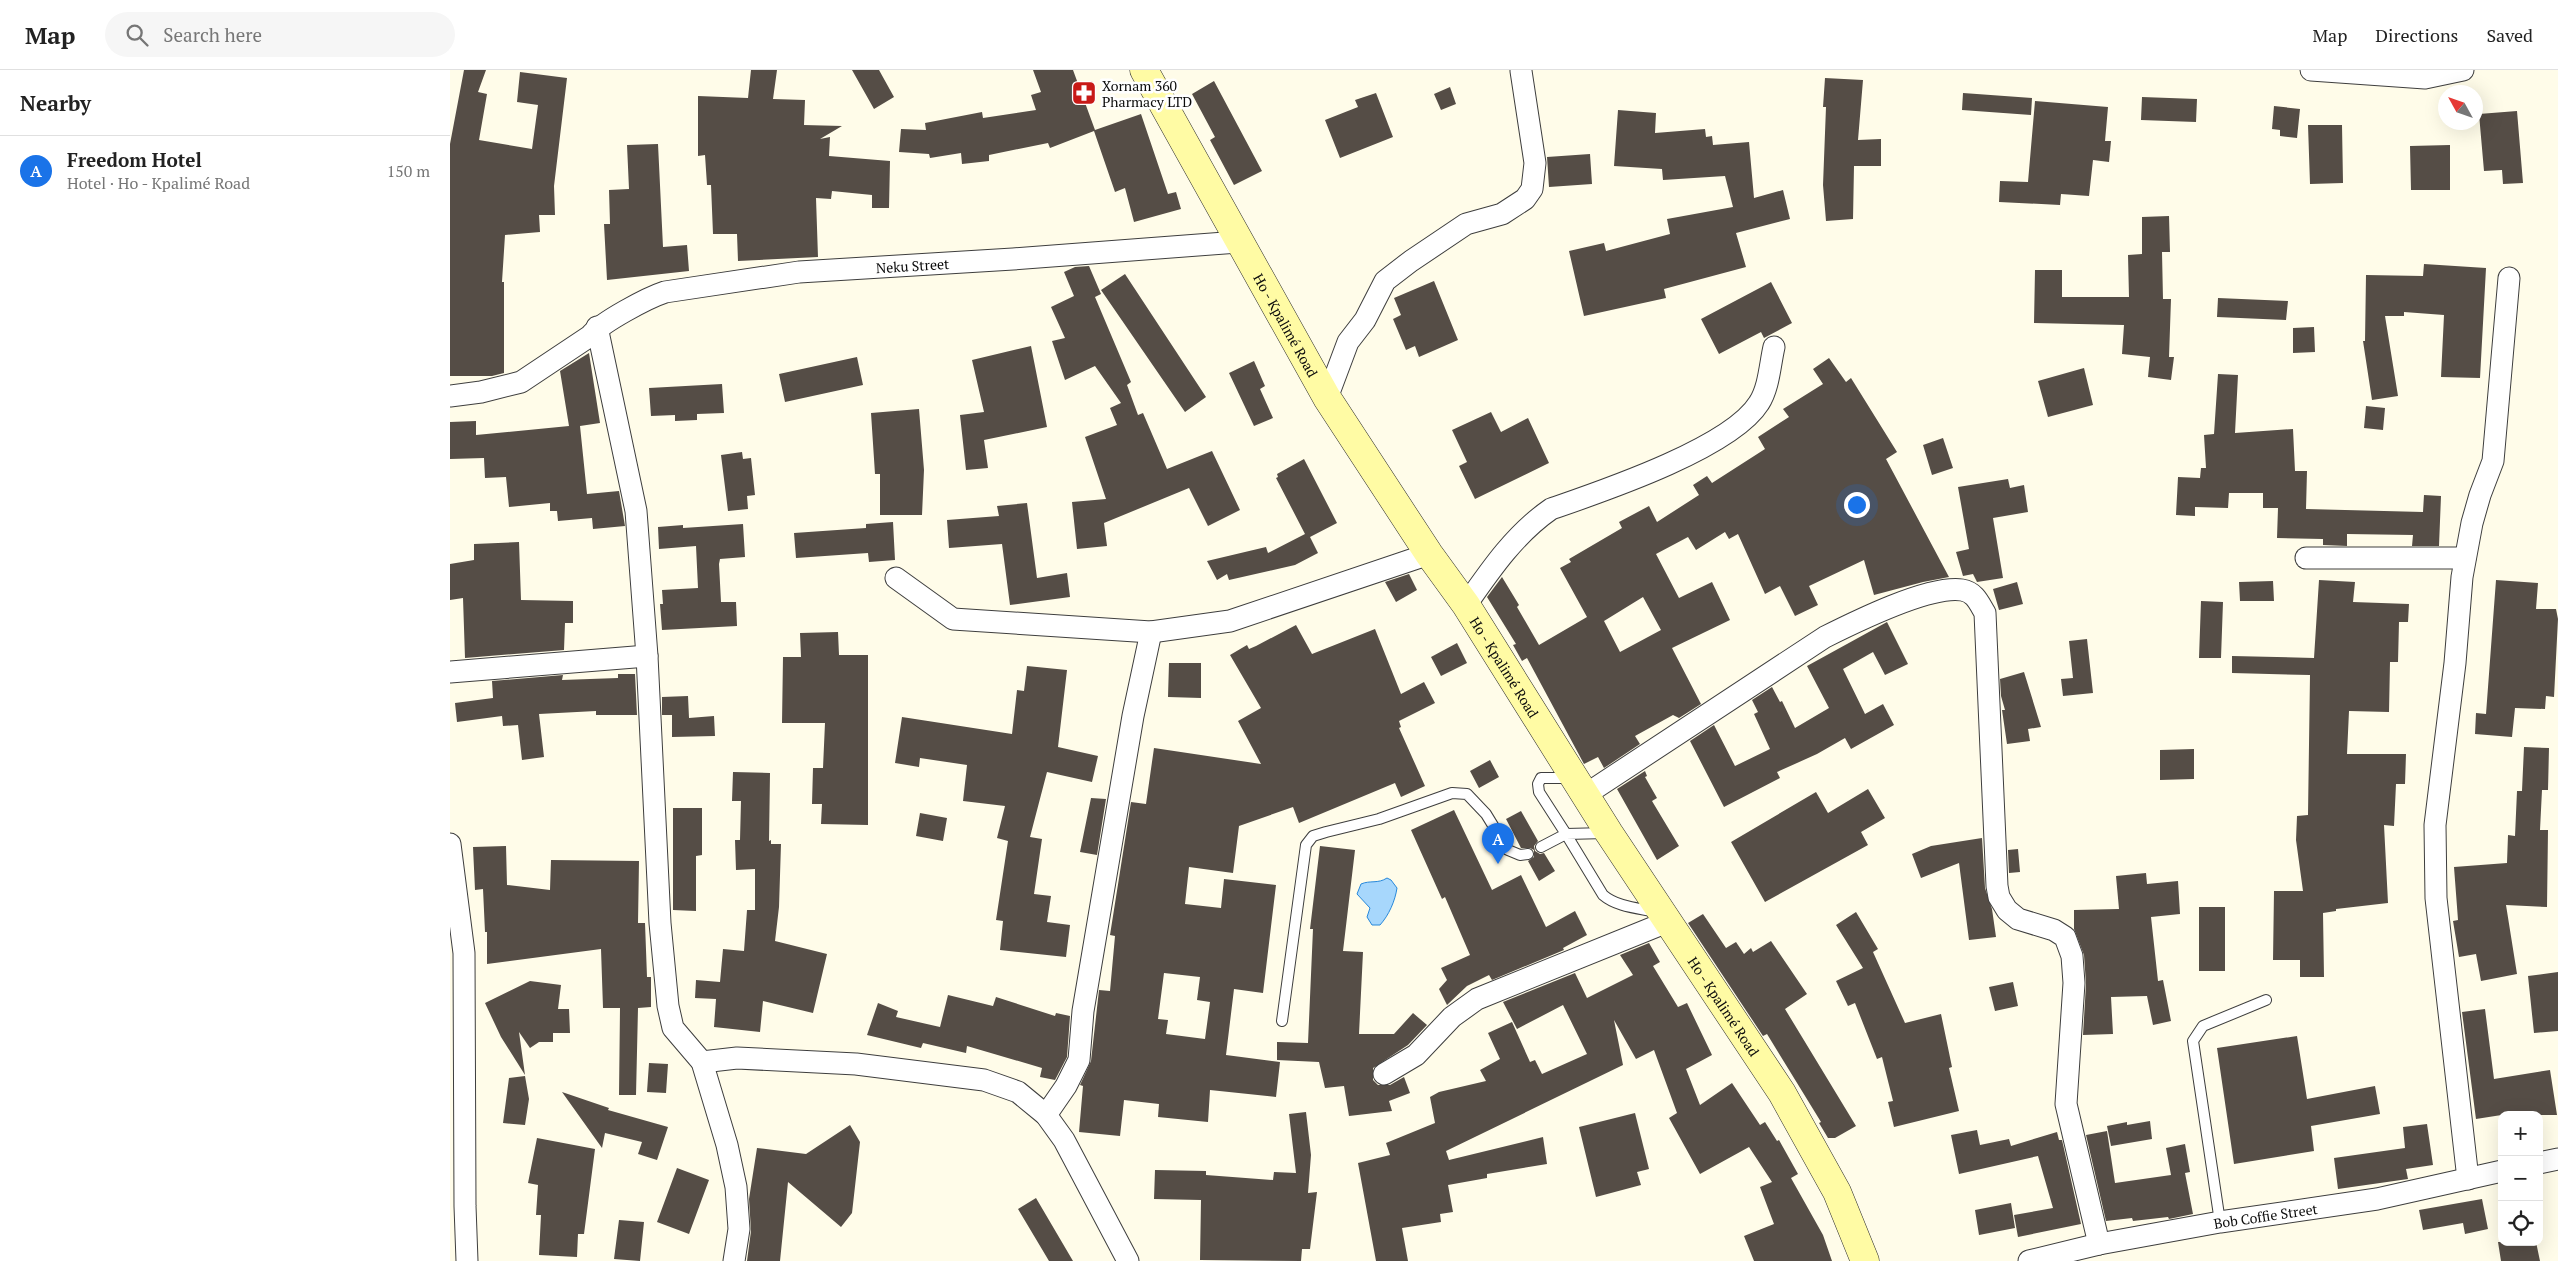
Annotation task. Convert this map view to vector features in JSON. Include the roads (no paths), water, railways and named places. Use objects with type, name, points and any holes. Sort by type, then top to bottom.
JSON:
[{"type":"main road","name":"Ho - Kpalimé Road","points":[[1144,70],[1238,242],[1327,398],[1429,554],[1466,605],[1664,918],[1782,1093],[1837,1192],[1865,1261]]},
{"type":"street","points":[[2311,70],[2425,78],[2463,70]]},
{"type":"street","points":[[1327,398],[1348,342],[1365,320],[1385,281],[1411,260],[1466,224],[1502,214],[1525,199],[1532,189],[1535,163],[1521,71]]},
{"type":"street","name":"Neku Street","points":[[450,396],[481,392],[520,382],[590,336],[597,327],[617,318],[646,298],[664,292],[799,272],[1013,259],[1238,242]]},
{"type":"street","points":[[2468,1179],[2436,898],[2435,825],[2465,558],[2480,495],[2494,461],[2509,278]]},
{"type":"street","points":[[597,327],[636,511],[647,656],[660,923],[668,1006],[673,1028],[702,1062],[727,1145],[736,1187],[738,1229],[734,1261]]},
{"type":"street","points":[[1466,605],[1503,553],[1537,519],[1551,510],[1661,467],[1716,439],[1744,420],[1761,401],[1774,347]]},
{"type":"street","points":[[896,578],[953,620],[1151,632],[1230,621],[1429,554]]},
{"type":"street","points":[[2306,558],[2465,558]]},
{"type":"street","points":[[1580,786],[1825,637],[1866,616],[1945,590],[1963,590],[1976,597],[1985,613],[1999,897],[2007,910],[2018,919],[2054,930],[2065,937],[2072,956],[2074,983],[2066,1104],[2099,1244]]},
{"type":"street","points":[[1046,1115],[1066,1086],[1079,1060],[1083,1011],[1133,716],[1151,632]]},
{"type":"street","points":[[450,672],[647,656]]},
{"type":"street","points":[[450,844],[464,953],[456,1025],[467,1261]]},
{"type":"street","points":[[1384,1074],[1416,1055],[1452,1017],[1477,999],[1664,918]]},
{"type":"street","points":[[702,1062],[737,1058],[856,1064],[984,1080],[1018,1092],[1046,1115],[1064,1140],[1128,1261]]},
{"type":"street","points":[[2543,1162],[2558,1159]]},
{"type":"street","name":"Bob Coffie Street","points":[[2029,1261],[2099,1244],[2220,1222],[2377,1199],[2498,1172]]},
{"type":"lane","points":[[1580,786],[1541,778],[1538,784],[1539,792],[1603,895],[1621,905],[1664,918]]},
{"type":"lane","points":[[1282,1021],[1306,845],[1313,836],[1379,819],[1452,793],[1467,794],[1486,814],[1508,850],[1520,855],[1528,854]]},
{"type":"lane","points":[[1541,847],[1566,834],[1609,833]]},
{"type":"lane","points":[[2220,1222],[2194,1041],[2203,1026],[2266,1000]]},
{"type":"water","points":[[1387,878],[1397,888],[1395,898],[1389,912],[1380,925],[1372,925],[1367,917],[1370,908],[1357,894],[1361,884]]},
{"type":"place","name":"Xornam 360 Pharmacy LTD","points":[[1084,93]]},
{"type":"place","name":"Freedom Hotel","points":[[1498,864]]}]
